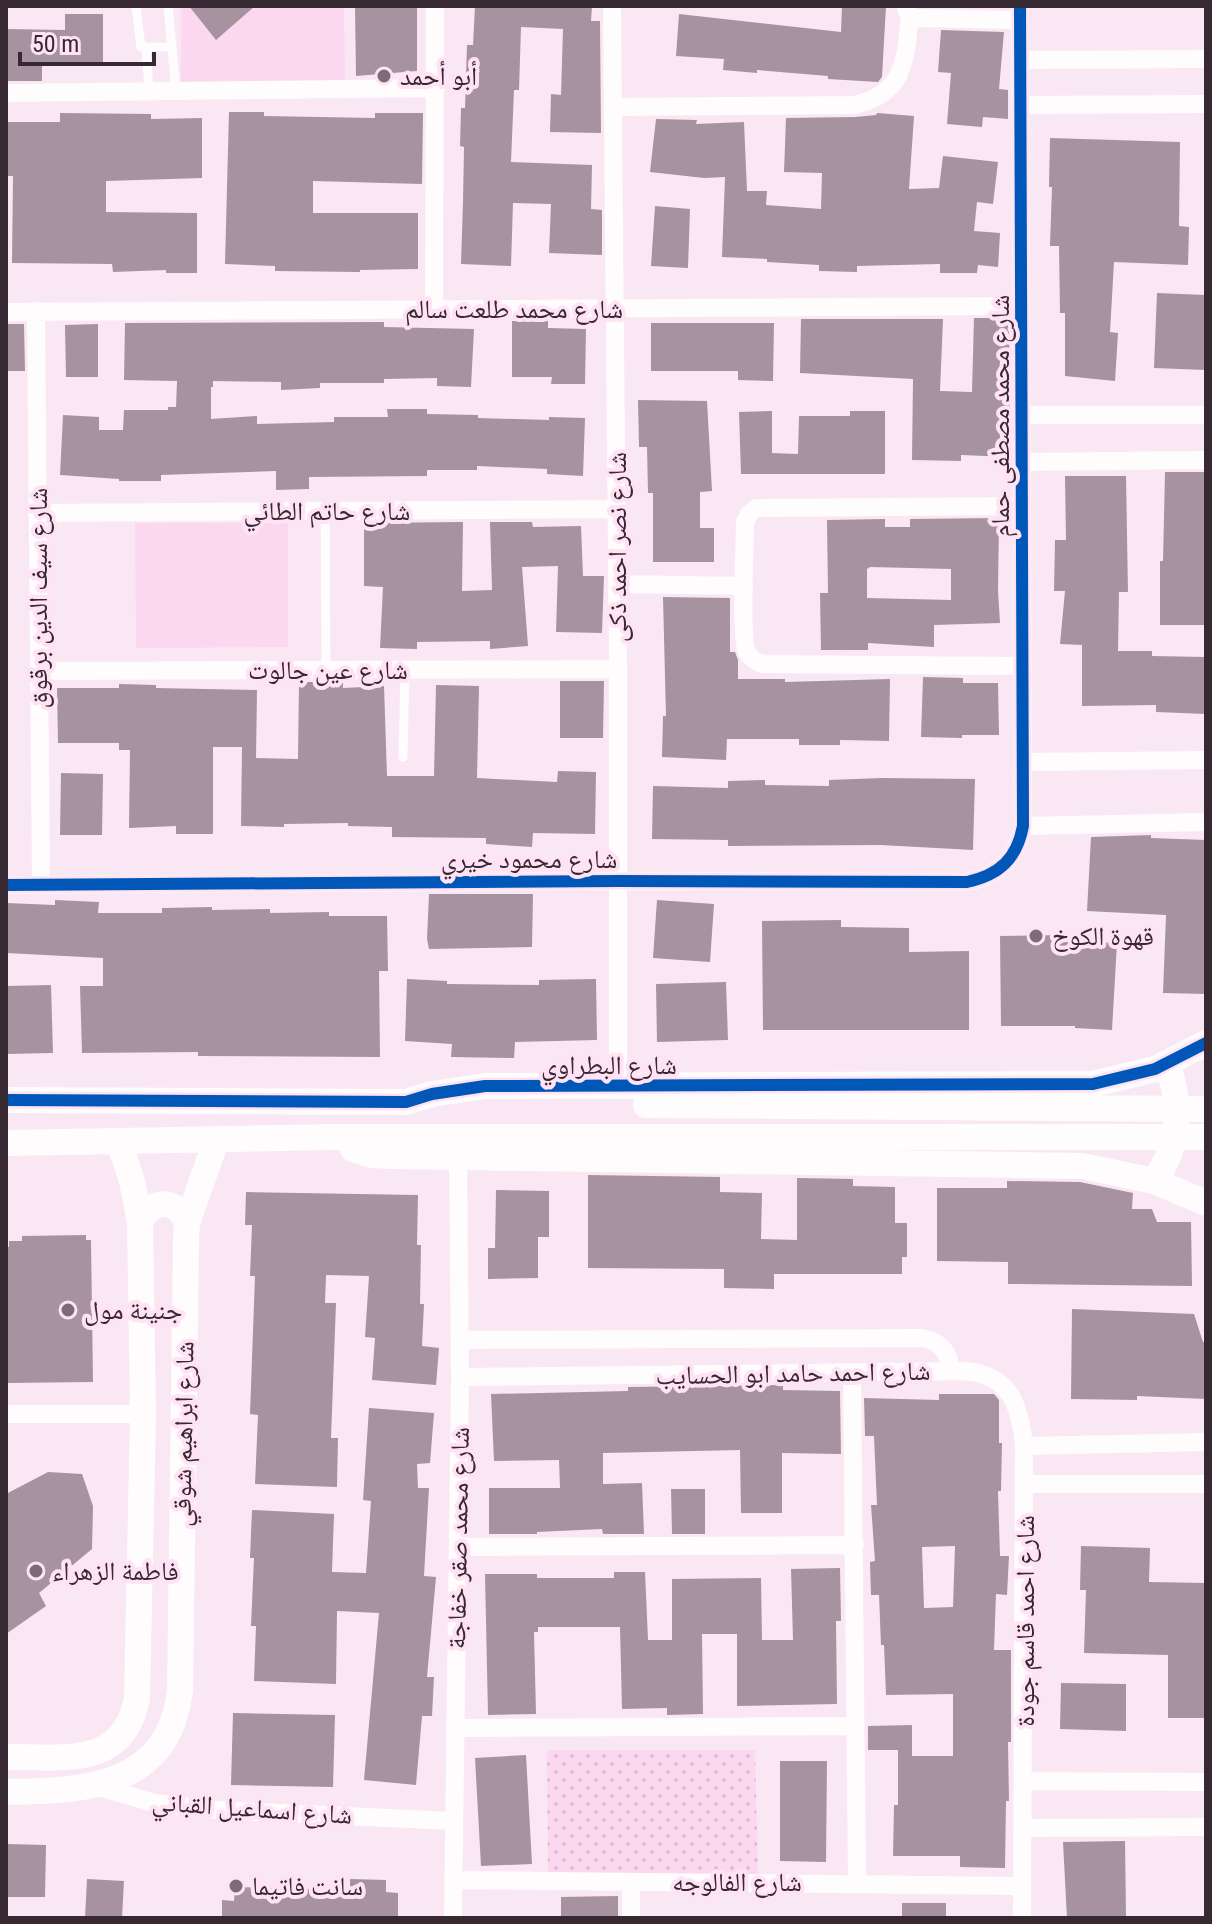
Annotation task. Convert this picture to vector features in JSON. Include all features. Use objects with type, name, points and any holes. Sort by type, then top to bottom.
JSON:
[{"type":"street","points":[[434,309],[435,6]]},
{"type":"street","name":"شارع نصر احمد ذكى","points":[[612,6],[618,1087]]},
{"type":"street","points":[[613,107],[855,105],[887,90],[902,71],[908,11],[1020,13]]},
{"type":"street","name":"شارع محمد مصطفى حمام","points":[[1020,13],[1023,826]]},
{"type":"street","points":[[1020,60],[1206,59]]},
{"type":"street","points":[[6,93],[436,88]]},
{"type":"street","points":[[1021,105],[1206,104]]},
{"type":"street","name":"شارع محمد طلعت سالم","points":[[6,312],[1021,306]]},
{"type":"street","name":"شارع سيف الدين برقوق","points":[[36,311],[41,884]]},
{"type":"street","points":[[1022,415],[1206,415]]},
{"type":"street","points":[[1022,462],[1206,460]]},
{"type":"street","points":[[1022,506],[756,508],[745,522],[744,586],[745,648],[751,658],[762,664],[1023,666]]},
{"type":"street","name":"شارع حاتم الطائي","points":[[37,513],[617,509]]},
{"type":"street","points":[[617,584],[744,586]]},
{"type":"street","name":"شارع عين جالوت","points":[[38,671],[618,669]]},
{"type":"street","points":[[1023,762],[1206,760]]},
{"type":"street","points":[[1023,826],[1206,822]]},
{"type":"street","name":"شارع محمود خيري","points":[[6,885],[967,882],[991,875],[1010,860],[1017,849],[1023,826]]},
{"type":"street","name":"شارع البطراوي","points":[[6,1100],[406,1102],[432,1094],[485,1086],[1093,1084],[1125,1078],[1167,1063],[1206,1043]]},
{"type":"street","points":[[1154,1181],[1169,1155],[1177,1126],[1177,1096],[1167,1063]]},
{"type":"street","points":[[406,1102],[1206,1109]]},
{"type":"street","points":[[332,1137],[350,1148],[371,1155],[1053,1164],[1106,1169],[1154,1181],[1206,1203]]},
{"type":"street","points":[[6,1143],[332,1137],[1206,1137]]},
{"type":"street","name":"شارع ابراهيم شوقي","points":[[96,1786],[149,1758],[168,1734],[178,1705],[187,1223],[216,1141]]},
{"type":"street","name":"شارع ابراهيم شوقي","points":[[6,1757],[89,1756],[108,1748],[123,1736],[133,1718],[137,1699],[143,1414],[140,1222],[132,1181],[119,1142]]},
{"type":"street","name":"شارع محمد صقر خفاجة","points":[[453,1918],[460,1377],[458,1157]]},
{"type":"street","points":[[140,1222],[145,1212],[164,1203],[175,1206],[183,1213],[187,1223]]},
{"type":"street","name":"شارع احمد حامد ابو الحسايب","points":[[460,1340],[923,1338],[932,1340],[946,1352],[951,1371],[460,1377]]},
{"type":"street","name":"شارع احمد قاسم جودة","points":[[951,1371],[990,1375],[1001,1383],[1016,1405],[1024,1446],[1022,1918]]},
{"type":"street","points":[[852,1372],[857,1882]]},
{"type":"street","points":[[6,1414],[143,1414]]},
{"type":"street","points":[[1024,1446],[1206,1442]]},
{"type":"street","points":[[1025,1484],[1206,1484]]},
{"type":"street","points":[[458,1547],[855,1545]]},
{"type":"street","points":[[455,1728],[856,1726]]},
{"type":"street","points":[[1024,1781],[1206,1782]]},
{"type":"street","name":"شارع اسماعيل القباني","points":[[6,1792],[58,1791],[96,1786],[154,1803],[218,1810],[453,1821]]},
{"type":"street","points":[[1024,1828],[1206,1827]]},
{"type":"street","name":"شارع الفالوجه","points":[[453,1880],[1022,1886]]},
{"type":"street","points":[[631,1882],[631,1918]]},
{"type":"lane","points":[[136,6],[139,44],[146,49],[172,47]]},
{"type":"lane","points":[[168,6],[176,90]]},
{"type":"lane","points":[[146,49],[149,91]]},
{"type":"lane","points":[[325,511],[326,670]]},
{"type":"lane","points":[[403,757],[405,670]]},
{"type":"shaded area","points":[[181,6],[344,6],[345,81],[181,82]]},
{"type":"shaded area","points":[[135,523],[288,523],[288,647],[136,648]]},
{"type":"shaded area","points":[[547,1750],[755,1750],[758,1878],[548,1876]]},
{"type":"building","points":[[189,6],[255,6],[216,40]]},
{"type":"building","points":[[355,6],[417,6],[417,71],[356,76]]},
{"type":"building","points":[[475,6],[592,6],[591,21],[600,21],[601,133],[550,132],[551,94],[561,95],[563,29],[521,27],[519,90],[514,90],[511,162],[592,165],[591,209],[602,210],[602,255],[549,253],[551,204],[513,203],[511,266],[461,264],[464,147],[460,146],[461,108],[465,108],[467,45],[473,45]]},
{"type":"building","points":[[842,6],[886,6],[882,77],[878,82],[757,70],[757,73],[723,70],[724,59],[676,56],[679,14],[841,32]]},
{"type":"building","points":[[65,14],[103,14],[103,66],[42,64],[42,81],[6,81],[6,29],[65,30]]},
{"type":"building","points":[[941,30],[1004,32],[999,89],[1008,90],[1008,119],[983,117],[982,127],[947,124],[951,73],[938,72]]},
{"type":"building","points":[[229,112],[264,112],[264,116],[375,118],[375,113],[423,113],[422,184],[313,181],[313,213],[418,213],[418,269],[275,271],[275,266],[225,264]]},
{"type":"building","points":[[60,113],[151,114],[151,119],[202,118],[202,178],[106,181],[106,212],[197,213],[197,273],[166,273],[166,270],[113,272],[112,264],[12,263],[13,176],[6,176],[6,122],[60,122]]},
{"type":"building","points":[[877,113],[914,116],[909,189],[939,188],[943,156],[998,162],[993,204],[977,202],[974,231],[1000,233],[998,267],[978,265],[977,273],[940,273],[940,264],[857,266],[857,272],[819,271],[819,265],[722,257],[725,177],[650,172],[656,119],[697,120],[696,124],[744,122],[747,191],[767,191],[766,205],[821,209],[822,173],[784,172],[786,118],[855,117]]},
{"type":"building","points":[[1050,138],[1180,142],[1179,226],[1189,227],[1188,265],[1114,262],[1110,332],[1118,333],[1115,381],[1065,376],[1065,313],[1060,313],[1059,246],[1050,246]]},
{"type":"building","points":[[655,206],[690,209],[688,268],[651,266]]},
{"type":"building","points":[[1157,293],[1206,295],[1206,370],[1154,368]]},
{"type":"building","points":[[974,318],[1009,318],[1010,457],[961,455],[961,461],[912,460],[913,379],[800,373],[801,319],[943,319],[940,391],[972,392]]},
{"type":"building","points":[[512,321],[548,321],[548,328],[586,329],[585,384],[551,384],[552,377],[512,377]]},
{"type":"building","points":[[384,322],[384,327],[474,329],[471,387],[437,386],[437,378],[384,379],[384,383],[320,383],[320,388],[281,390],[281,382],[213,381],[211,419],[257,416],[257,424],[334,422],[334,417],[388,417],[387,409],[427,409],[427,414],[478,415],[478,418],[585,418],[583,476],[547,474],[547,469],[477,466],[477,470],[427,470],[427,476],[309,477],[309,489],[276,490],[276,471],[161,475],[161,481],[119,481],[60,475],[63,415],[99,417],[99,430],[123,430],[124,410],[168,410],[168,407],[176,407],[177,381],[124,380],[125,323]]},
{"type":"building","points":[[651,323],[774,323],[773,381],[738,380],[738,371],[651,371]]},
{"type":"building","points":[[6,324],[24,324],[25,371],[6,371]]},
{"type":"building","points":[[98,324],[98,377],[66,377],[65,325]]},
{"type":"building","points":[[638,400],[707,401],[712,491],[700,492],[700,528],[714,528],[714,562],[653,562],[653,493],[648,493],[647,447],[639,447]]},
{"type":"building","points":[[772,411],[772,453],[798,454],[799,416],[850,416],[850,411],[885,411],[885,474],[741,474],[739,412]]},
{"type":"building","points":[[1165,472],[1206,472],[1205,625],[1160,625]]},
{"type":"building","points":[[1065,476],[1126,476],[1128,592],[1119,592],[1118,651],[1152,651],[1152,656],[1206,657],[1206,714],[1156,712],[1156,705],[1082,706],[1082,645],[1060,644],[1065,591],[1054,591],[1055,540],[1066,540]]},
{"type":"building","points":[[999,518],[1000,623],[934,625],[934,647],[868,643],[868,650],[821,650],[820,593],[828,593],[827,520],[885,519],[885,527],[910,527],[910,519]],"holes":[[[870,567],[951,569],[951,600],[867,598],[867,569]]]},
{"type":"building","points":[[463,522],[462,591],[492,590],[490,522],[532,522],[533,527],[581,526],[583,576],[604,576],[602,633],[556,632],[558,566],[522,567],[528,646],[490,649],[490,641],[417,642],[417,649],[380,648],[383,587],[364,586],[364,523]]},
{"type":"building","points":[[663,597],[730,598],[730,652],[735,652],[738,660],[738,679],[785,679],[785,682],[890,679],[889,741],[840,740],[840,745],[799,745],[799,739],[727,739],[726,760],[662,757],[663,716],[666,716]]},
{"type":"building","points":[[923,677],[963,678],[963,683],[998,683],[999,735],[921,737]]},
{"type":"building","points":[[560,681],[604,681],[603,738],[560,738]]},
{"type":"building","points":[[299,682],[343,682],[343,688],[384,686],[387,776],[434,776],[436,685],[479,686],[477,778],[557,782],[558,771],[596,772],[595,834],[533,833],[532,847],[486,844],[486,838],[392,837],[392,827],[348,826],[348,823],[241,826],[242,747],[213,747],[213,834],[176,834],[176,826],[129,828],[130,750],[119,750],[119,743],[58,743],[57,688],[119,688],[119,684],[257,690],[256,758],[298,759]]},
{"type":"building","points":[[61,773],[103,774],[102,835],[60,835]]},
{"type":"building","points":[[975,779],[973,850],[881,845],[728,846],[728,840],[652,839],[653,786],[728,788],[728,781],[765,780],[765,785],[829,786],[829,780]]},
{"type":"building","points":[[1151,835],[1151,838],[1206,840],[1206,994],[1163,993],[1166,915],[1087,911],[1091,837]]},
{"type":"building","points":[[429,894],[533,894],[532,947],[429,949]]},
{"type":"building","points":[[55,900],[99,902],[98,913],[162,913],[162,908],[212,907],[212,910],[270,909],[270,913],[329,912],[329,916],[387,916],[388,971],[379,971],[380,1057],[198,1056],[198,1052],[82,1053],[80,986],[103,986],[103,958],[6,953],[6,903],[55,905]]},
{"type":"building","points":[[657,900],[714,904],[710,962],[653,958]]},
{"type":"building","points":[[841,920],[841,927],[909,928],[909,952],[969,951],[969,1030],[763,1030],[762,921]]},
{"type":"building","points":[[1064,935],[1064,941],[1117,943],[1112,1030],[1075,1026],[1001,1026],[1000,936]]},
{"type":"building","points":[[407,979],[447,981],[447,984],[539,985],[539,980],[596,979],[597,1040],[515,1042],[514,1058],[451,1057],[452,1044],[405,1041]]},
{"type":"building","points":[[726,982],[728,1040],[657,1042],[656,984]]},
{"type":"building","points":[[51,985],[53,1053],[6,1054],[6,986]]},
{"type":"building","points":[[588,1175],[720,1177],[720,1192],[762,1193],[761,1239],[797,1240],[797,1178],[853,1179],[853,1186],[895,1187],[895,1223],[907,1223],[907,1257],[902,1257],[902,1274],[774,1274],[774,1289],[724,1288],[724,1269],[588,1268]]},
{"type":"building","points":[[1007,1181],[1080,1182],[1133,1193],[1132,1209],[1152,1209],[1157,1222],[1191,1222],[1192,1286],[1008,1284],[1008,1262],[937,1261],[937,1188],[1007,1188]]},
{"type":"building","points":[[496,1190],[549,1191],[549,1237],[538,1237],[538,1278],[488,1279],[488,1248],[495,1248]]},
{"type":"building","points":[[246,1192],[418,1195],[420,1304],[424,1304],[422,1346],[439,1348],[436,1385],[372,1380],[375,1338],[365,1337],[369,1276],[326,1275],[325,1303],[336,1303],[331,1438],[338,1438],[337,1487],[255,1484],[258,1415],[250,1414],[255,1276],[250,1276],[252,1225],[245,1225]]},
{"type":"building","name":"جنينة مول","points":[[86,1235],[86,1240],[91,1240],[93,1382],[6,1383],[6,1247],[9,1247],[9,1241],[22,1241],[22,1236]]},
{"type":"building","points":[[1072,1309],[1194,1314],[1206,1343],[1206,1399],[1137,1396],[1137,1400],[1071,1399]]},
{"type":"building","points":[[783,1385],[783,1390],[840,1391],[841,1454],[782,1453],[782,1513],[741,1513],[740,1450],[603,1453],[603,1484],[642,1483],[644,1534],[603,1534],[602,1529],[489,1534],[489,1488],[560,1488],[559,1460],[494,1461],[491,1394],[628,1391],[628,1387]]},
{"type":"building","points":[[939,1394],[994,1394],[999,1400],[999,1443],[1002,1443],[1001,1491],[998,1491],[1000,1556],[1009,1556],[1007,1595],[996,1594],[994,1650],[1011,1650],[1011,1742],[1008,1742],[1009,1801],[1006,1801],[1005,1868],[960,1867],[960,1856],[893,1856],[894,1805],[898,1805],[898,1750],[868,1750],[868,1726],[912,1725],[912,1756],[953,1756],[953,1694],[886,1695],[879,1595],[871,1595],[870,1562],[875,1561],[871,1505],[877,1505],[874,1436],[865,1436],[864,1398],[939,1400]],"holes":[[[955,1546],[953,1607],[924,1608],[922,1547]]]},
{"type":"building","points":[[369,1408],[434,1413],[430,1463],[417,1464],[418,1488],[429,1488],[424,1576],[436,1577],[427,1677],[434,1677],[432,1716],[422,1716],[416,1785],[364,1780],[379,1613],[337,1611],[336,1684],[254,1681],[256,1626],[251,1626],[254,1558],[250,1558],[252,1510],[334,1514],[332,1572],[366,1573],[371,1501],[363,1500]]},
{"type":"building","name":"فاطمة الزهراء","points":[[48,1472],[82,1474],[93,1506],[92,1549],[39,1593],[46,1606],[6,1634],[6,1494]]},
{"type":"building","points":[[671,1489],[705,1489],[705,1534],[672,1534]]},
{"type":"building","points":[[1081,1546],[1150,1548],[1149,1582],[1206,1583],[1206,1718],[1168,1718],[1168,1655],[1084,1653],[1086,1590],[1080,1590]]},
{"type":"building","points":[[840,1568],[841,1621],[836,1621],[837,1704],[737,1706],[737,1634],[702,1634],[703,1714],[667,1715],[667,1708],[622,1709],[620,1627],[538,1627],[538,1632],[534,1632],[536,1714],[488,1715],[485,1574],[614,1578],[614,1572],[645,1572],[648,1640],[672,1640],[672,1579],[761,1578],[762,1640],[793,1640],[791,1569]]},
{"type":"building","points":[[1061,1683],[1126,1684],[1126,1731],[1060,1729]]},
{"type":"building","points":[[233,1713],[335,1715],[333,1787],[231,1785]]},
{"type":"building","points":[[526,1755],[532,1864],[481,1866],[475,1758]]},
{"type":"building","points":[[780,1761],[827,1761],[826,1862],[780,1861]]},
{"type":"building","points":[[1125,1841],[1126,1918],[1067,1918],[1063,1842]]},
{"type":"building","points":[[6,1844],[46,1845],[45,1897],[6,1897]]},
{"type":"building","points":[[87,1879],[124,1881],[122,1918],[85,1918]]},
{"type":"building","points":[[350,1879],[386,1880],[386,1892],[398,1893],[398,1918],[222,1918],[222,1900],[234,1901],[235,1887],[350,1890]]},
{"type":"building","points":[[618,1896],[618,1918],[561,1918],[561,1897]]},
{"type":"building","points":[[902,1903],[946,1903],[946,1918],[902,1918]]},
{"type":"cycle path","points":[[6,885],[967,882],[988,875],[1005,864],[1016,848],[1023,826],[1020,6]]},
{"type":"cycle path","points":[[6,1100],[406,1102],[432,1094],[485,1086],[1093,1084],[1155,1069],[1206,1043]]},
{"type":"place","name":"أبو أحمد","points":[[384,76]]},
{"type":"place","name":"قهوة الكوخ","points":[[1036,936]]},
{"type":"place","name":"جنينة مول","points":[[68,1310]]},
{"type":"place","name":"فاطمة الزهراء","points":[[36,1571]]},
{"type":"place","name":"سانت فاتيما","points":[[236,1886]]}]
